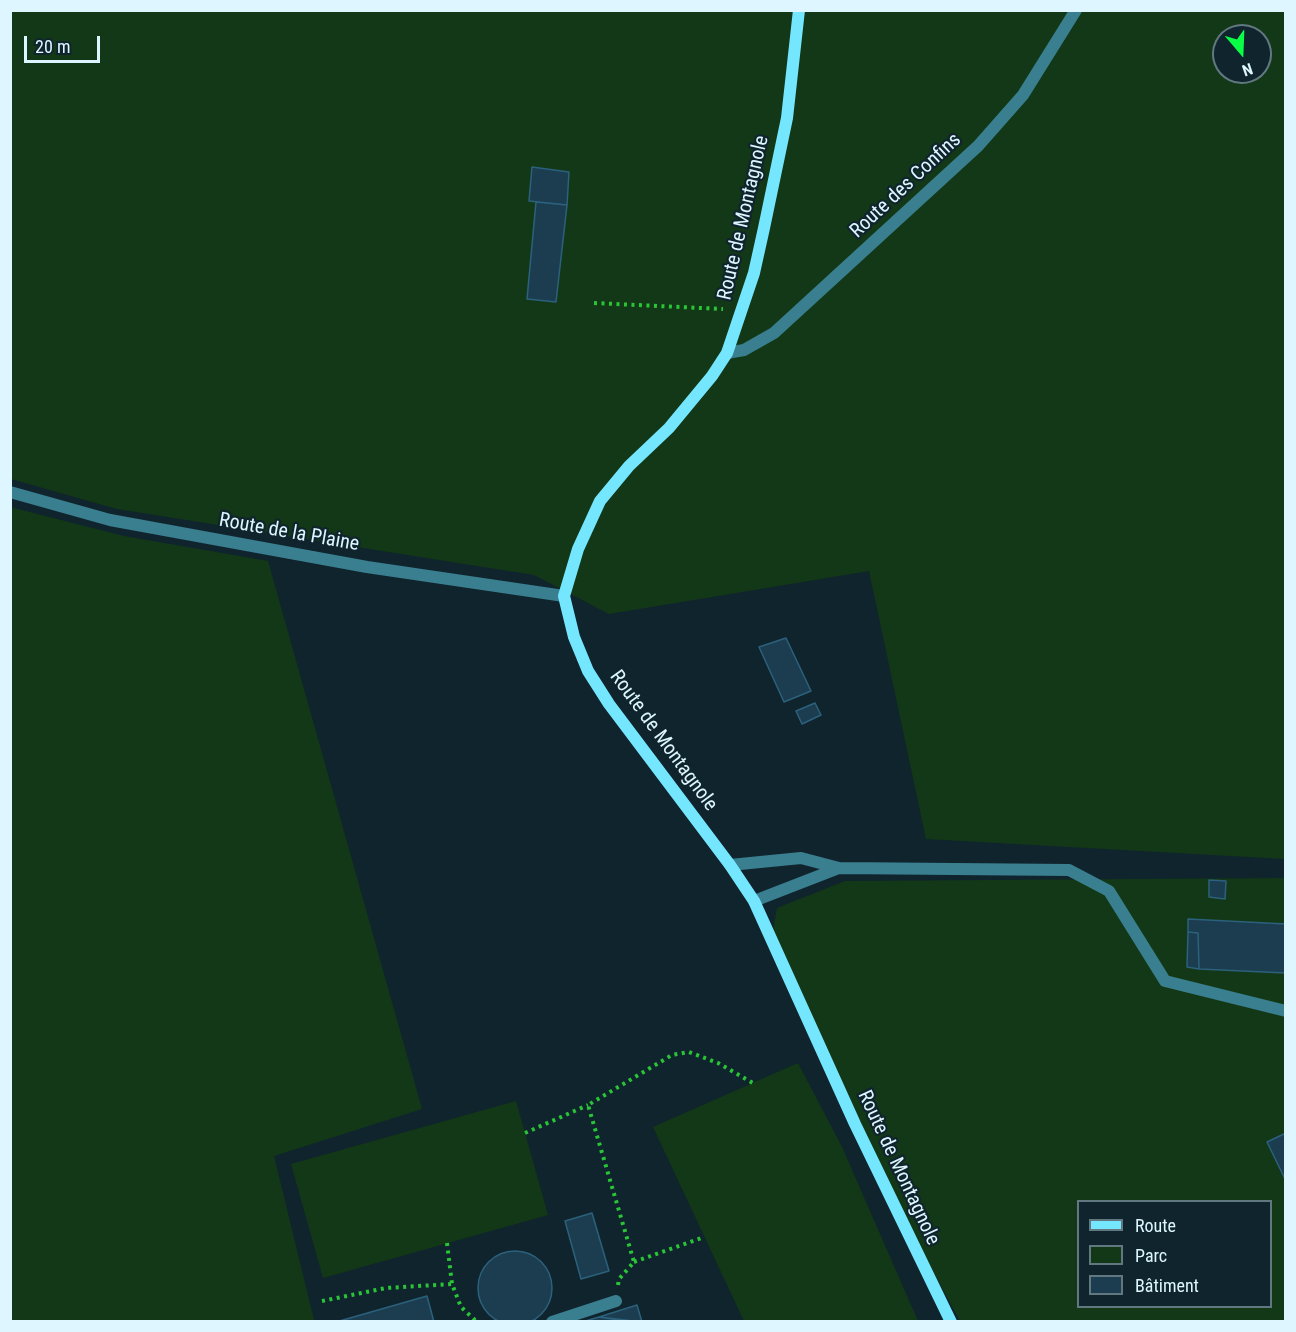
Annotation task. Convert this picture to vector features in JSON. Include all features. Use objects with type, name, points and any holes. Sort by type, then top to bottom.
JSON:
[{"type":"street","name":"Route de Montagnole","points":[[799,10],[787,118],[757,262],[728,353],[669,428],[629,466],[600,501],[578,549],[564,596],[574,637],[588,671],[609,704],[730,865],[754,901],[855,1124],[951,1322]]},
{"type":"street","name":"Route des Confins","points":[[728,353],[744,350],[774,333],[978,146],[1023,94],[1076,10]]},
{"type":"street","name":"Route de la Plaine","points":[[10,492],[134,524],[367,567],[564,596]]},
{"type":"street","points":[[730,865],[801,858],[839,868],[1069,870],[1108,891],[1165,981],[1286,1011]]},
{"type":"street","points":[[754,901],[839,868]]},
{"type":"street","points":[[552,1322],[616,1301]]},
{"type":"path","points":[[594,303],[741,311]]},
{"type":"path","points":[[525,1133],[588,1105],[672,1055],[689,1052],[718,1063],[753,1083]]},
{"type":"path","points":[[588,1105],[634,1262]]},
{"type":"path","points":[[616,1301],[619,1279],[634,1262],[704,1236]]},
{"type":"path","points":[[447,1243],[452,1284],[461,1307],[477,1322]]},
{"type":"path","points":[[322,1301],[386,1288],[452,1284]]},
{"type":"green space","points":[[10,11],[1285,11],[1285,859],[926,839],[869,571],[609,614],[534,575],[117,509],[11,479]]},
{"type":"green space","points":[[10,507],[124,536],[268,561],[422,1109],[274,1156],[314,1320],[11,1321]]},
{"type":"green space","points":[[1285,878],[1285,1321],[960,1321],[924,1255],[772,936],[777,908],[845,881]]},
{"type":"green space","points":[[798,1063],[842,1147],[918,1321],[744,1321],[653,1127]]},
{"type":"green space","points":[[516,1101],[548,1215],[323,1278],[291,1164]]},
{"type":"building","points":[[532,167],[569,172],[567,205],[529,201]]},
{"type":"building","points":[[536,202],[567,205],[556,302],[527,299]]},
{"type":"building","points":[[786,638],[811,691],[784,702],[759,647]]},
{"type":"building","points":[[815,703],[821,715],[802,724],[796,711]]},
{"type":"building","points":[[1209,880],[1226,881],[1225,899],[1209,897]]},
{"type":"building","points":[[1188,919],[1286,924],[1286,973],[1199,969],[1198,933],[1188,932]]},
{"type":"building","points":[[1188,932],[1198,933],[1199,969],[1187,967]]},
{"type":"building","points":[[1286,1133],[1286,1181],[1267,1142]]},
{"type":"building","points":[[592,1213],[609,1271],[581,1279],[565,1221]]},
{"type":"building","points":[[515,1251],[536,1257],[546,1267],[552,1288],[546,1309],[536,1319],[515,1325],[494,1319],[484,1309],[478,1288],[484,1267],[494,1257]]},
{"type":"building","points":[[427,1296],[434,1322],[336,1322]]},
{"type":"building","points":[[637,1305],[642,1322],[599,1317]]},
{"type":"building","points":[[599,1317],[631,1322],[582,1322]]}]
